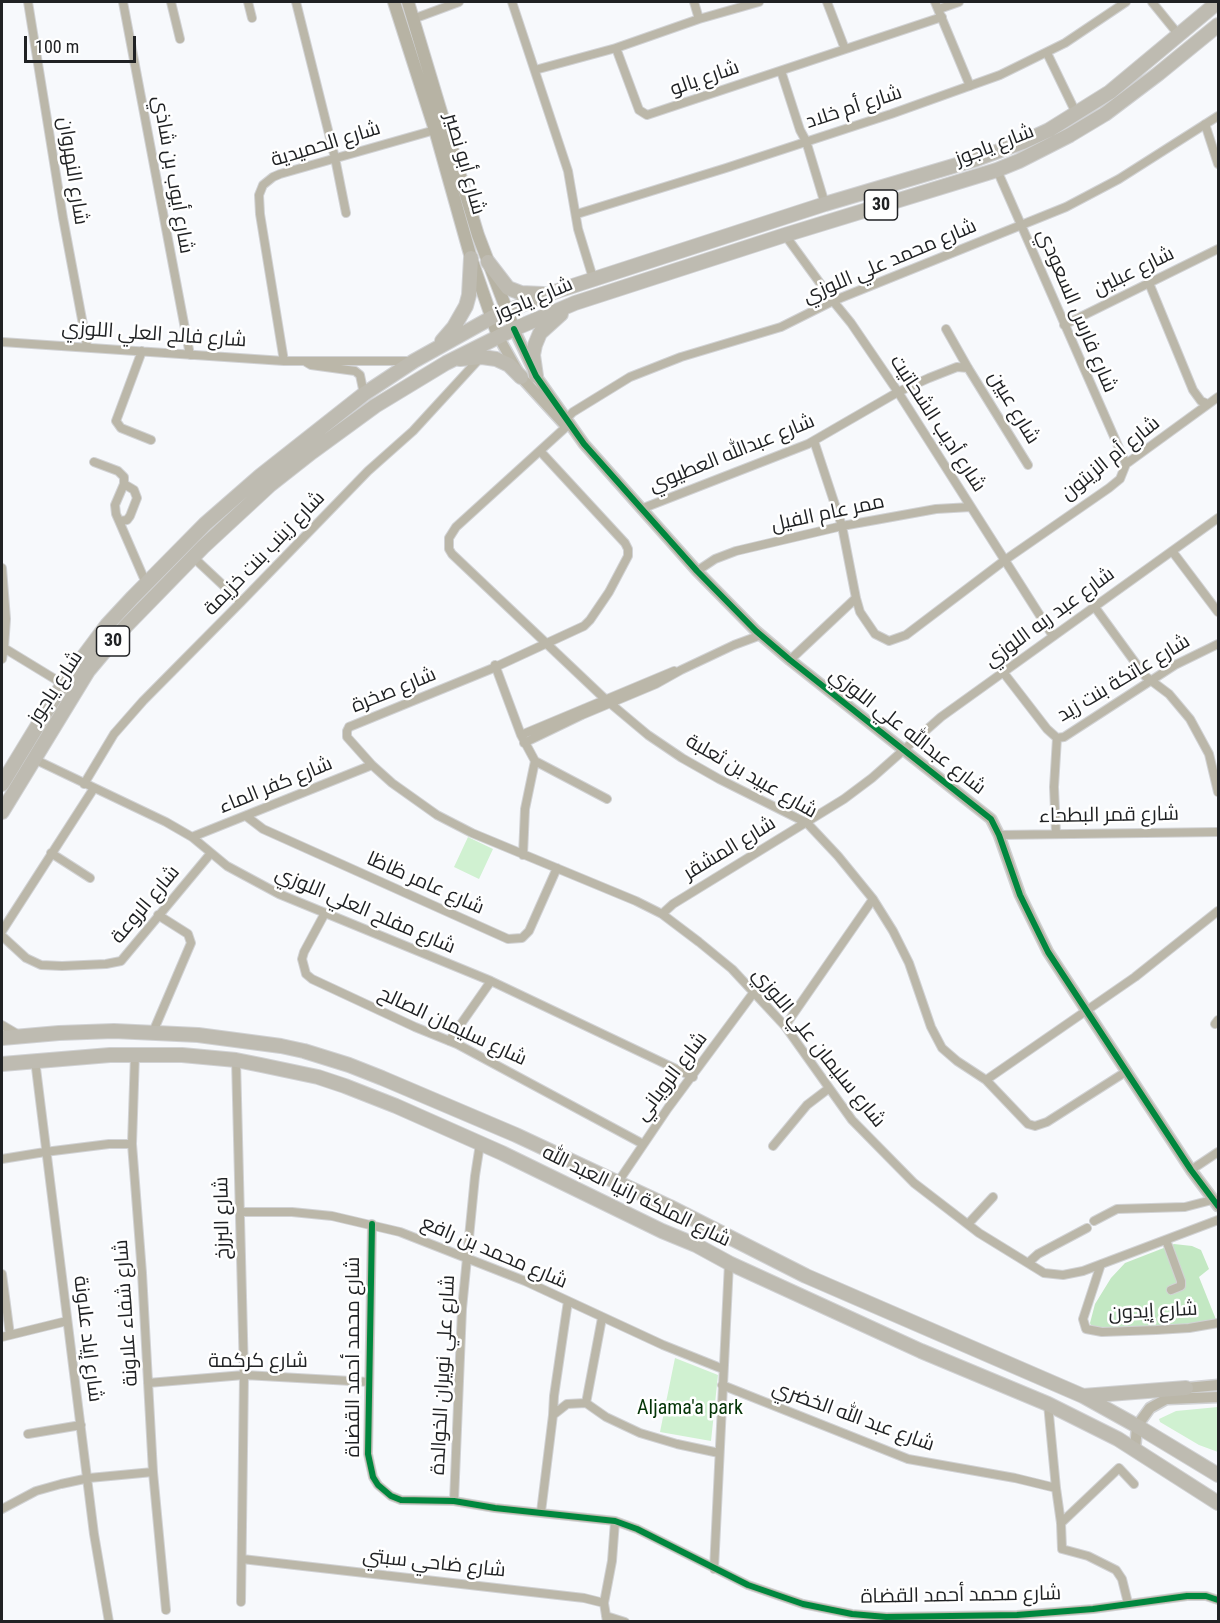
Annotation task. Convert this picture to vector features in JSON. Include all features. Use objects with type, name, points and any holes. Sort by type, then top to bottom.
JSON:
[{"type":"main road","name":"شارع أبو نصير","points":[[394,2],[435,130],[471,258],[498,336]]},
{"type":"main road","name":"شارع أبو نصير","points":[[408,2],[488,262],[514,329]]},
{"type":"main road","name":"شارع ياجوز","points":[[2,784],[63,684],[107,626],[146,583],[205,524],[260,476],[364,394],[491,318],[548,294],[825,204],[1000,151],[1048,130],[1118,85],[1218,2]]},
{"type":"main road","name":"شارع ياجوز","points":[[2,812],[88,671],[124,628],[193,557],[270,485],[375,406],[446,363],[498,336],[575,303],[997,170],[1042,150],[1105,114],[1218,25]]},
{"type":"main road","points":[[434,351],[454,327],[466,306],[469,295],[471,258]]},
{"type":"main road","points":[[488,262],[504,284],[512,290],[548,294]]},
{"type":"main road","points":[[536,376],[533,356],[540,333],[575,303]]},
{"type":"main road","points":[[446,363],[482,357],[496,359],[509,365],[521,377]]},
{"type":"main road","name":"شارع الملكة رانيا العبد الله","points":[[2,1038],[19,1035],[103,1031],[198,1035],[281,1046],[323,1056],[382,1077],[618,1182],[806,1276],[1083,1396],[1214,1470]]},
{"type":"main road","name":"شارع الملكة رانيا العبد الله","points":[[2,1064],[135,1054],[182,1055],[236,1060],[318,1077],[396,1106],[921,1351],[1048,1404],[1104,1431],[1218,1503]]},
{"type":"main road","points":[[1083,1396],[1186,1388]]},
{"type":"main road","points":[[1104,1431],[1110,1420],[1110,1410]]},
{"type":"street","name":"شارع النهروان","points":[[28,2],[63,218],[87,346]]},
{"type":"street","name":"شارع أيوب بن شاذي","points":[[123,2],[190,355]]},
{"type":"street","points":[[171,2],[180,39]]},
{"type":"street","points":[[248,2],[252,18]]},
{"type":"street","points":[[296,2],[335,158],[346,213]]},
{"type":"street","points":[[413,19],[459,2]]},
{"type":"street","points":[[512,2],[568,171],[578,229],[593,278]]},
{"type":"street","points":[[693,2],[699,19]]},
{"type":"street","points":[[535,70],[616,48],[699,19],[759,2]]},
{"type":"street","points":[[827,2],[845,49]]},
{"type":"street","name":"شارع يالو","points":[[616,48],[639,110],[647,115],[845,49],[959,2]]},
{"type":"street","name":"شارع أم خلاد","points":[[577,214],[726,168],[970,86],[1047,53],[1126,2]]},
{"type":"street","points":[[1152,2],[1178,34]]},
{"type":"street","points":[[939,9],[970,86]]},
{"type":"street","points":[[1047,53],[1076,113]]},
{"type":"street","points":[[781,71],[825,204]]},
{"type":"street","name":"شارع محمد علي اللوزي","points":[[449,544],[449,538],[456,527],[540,451],[567,423],[573,412],[630,377],[681,357],[781,327],[833,301],[1066,207],[1119,179],[1218,116]]},
{"type":"street","points":[[1205,124],[1218,164]]},
{"type":"street","name":"شارع الحميدية","points":[[284,361],[264,244],[259,195],[263,185],[273,177],[435,130]]},
{"type":"street","name":"شارع فارس السعودي","points":[[997,170],[1125,464]]},
{"type":"street","name":"شارع أديب الشحاتيت","points":[[785,235],[851,323],[898,392],[1053,636]]},
{"type":"street","name":"شارع عبلين","points":[[1064,325],[1218,249]]},
{"type":"street","points":[[1149,283],[1193,390],[1201,401],[1208,404]]},
{"type":"street","name":"شارع عبدالله علي اللوزي","points":[[514,329],[536,376],[567,423],[697,571],[761,635],[790,660],[987,816],[999,835],[1020,896],[1048,952],[1215,1203]]},
{"type":"street","name":"شارع عبين","points":[[946,329],[1028,465]]},
{"type":"street","name":"شارع عبدالله علي اللوزي","points":[[498,336],[521,377],[567,423]]},
{"type":"street","name":"شارع فالح العلي اللوزي","points":[[2,342],[284,361],[414,362]]},
{"type":"street","points":[[142,351],[116,421],[121,428],[151,440]]},
{"type":"street","name":"شارع زينب بنت خزيمة","points":[[84,784],[114,734],[128,717],[368,471],[413,431],[482,357]]},
{"type":"street","name":"شارع فالح العلي اللوزي","points":[[304,360],[311,365],[355,371],[361,379],[364,394]]},
{"type":"street","name":"شارع عبين","points":[[898,392],[957,368],[968,368]]},
{"type":"street","name":"شارع عبدالله العطيوي","points":[[641,509],[814,441],[898,392]]},
{"type":"street","name":"شارع أم الزيتون","points":[[814,441],[842,526],[856,598],[866,623],[875,634],[889,640],[897,639],[915,629],[1005,560],[1120,479],[1124,474],[1125,464],[1218,397]]},
{"type":"street","name":"شارع صخرة","points":[[349,727],[497,665],[588,623],[609,592],[628,552],[625,543],[540,451]]},
{"type":"street","points":[[94,462],[122,474],[124,484],[115,505],[117,518],[146,583]]},
{"type":"street","points":[[120,521],[127,520],[130,516],[137,498],[134,490],[124,484]]},
{"type":"street","name":"ممر عام الفيل","points":[[697,571],[716,558],[736,551],[842,526],[936,509],[971,507]]},
{"type":"street","name":"شارع عبد ربه اللوزي","points":[[904,750],[941,717],[1218,518]]},
{"type":"street","name":"شارع عبيد بن ثعلبة","points":[[449,544],[456,558],[608,702],[648,735],[682,758],[760,801],[807,823],[873,899],[893,931],[909,963],[928,1021],[942,1048],[986,1080],[1028,1124],[1035,1126],[1047,1122],[1127,1071]]},
{"type":"street","points":[[1172,551],[1218,612]]},
{"type":"street","points":[[193,557],[241,602]]},
{"type":"street","points":[[2,568],[6,619],[2,659]]},
{"type":"street","points":[[790,660],[856,598]]},
{"type":"street","points":[[1094,606],[1145,676],[1180,705],[1198,733],[1214,768],[1218,792]]},
{"type":"street","points":[[523,739],[608,702],[669,672],[681,670],[761,635]]},
{"type":"street","name":"شارع عاتكة بنت زيد","points":[[1004,672],[1047,729],[1058,738],[1074,732],[1184,660],[1218,644]]},
{"type":"street","points":[[4,648],[63,684]]},
{"type":"street","points":[[497,665],[523,739],[535,761],[607,800]]},
{"type":"street","name":"شارع سليمان علي اللوزي","points":[[349,727],[347,737],[372,765],[392,783],[437,815],[472,834],[636,901],[662,914],[732,969],[754,992],[784,1026],[852,1120],[914,1183],[968,1224],[1044,1273],[1072,1274],[1218,1220]]},
{"type":"street","points":[[1056,834],[1054,787],[1058,738]]},
{"type":"street","name":"شارع المشقر","points":[[662,914],[673,904],[844,800],[904,750]]},
{"type":"street","name":"شارع مفلح العلي اللوزي","points":[[34,759],[166,822],[192,837],[227,866],[279,894],[491,981],[693,1077]]},
{"type":"street","points":[[523,855],[525,809],[535,761]]},
{"type":"street","name":"شارع كفر الماء","points":[[192,837],[372,765]]},
{"type":"street","points":[[2,930],[94,788]]},
{"type":"street","name":"شارع عامر ظاظا","points":[[246,816],[263,829],[282,838],[508,939],[522,938],[529,931],[557,868]]},
{"type":"street","name":"شارع قمر البطحاء","points":[[999,835],[1218,832]]},
{"type":"street","points":[[51,853],[90,878]]},
{"type":"street","name":"شارع الروعة","points":[[2,936],[26,958],[41,965],[112,964],[124,958],[212,853]]},
{"type":"street","points":[[784,1026],[873,899]]},
{"type":"street","points":[[986,1080],[1135,977],[1218,911]]},
{"type":"street","name":"شارع سليمان الصالح","points":[[325,913],[304,952],[303,967],[312,979],[449,1041],[643,1144]]},
{"type":"street","points":[[153,1032],[191,943],[188,934],[158,915]]},
{"type":"street","points":[[449,1041],[491,981]]},
{"type":"street","name":"شارع الروياني","points":[[618,1182],[754,992]]},
{"type":"street","points":[[2,1025],[19,1035]]},
{"type":"street","name":"شارع شفاء علاونة","points":[[135,1054],[132,1144],[153,1472],[166,1610]]},
{"type":"street","name":"شارع إياد علاونة","points":[[35,1060],[45,1152],[89,1478],[94,1534],[109,1622]]},
{"type":"street","name":"شارع البرزخ","points":[[236,1060],[244,1375],[241,1602]]},
{"type":"street","points":[[773,1146],[807,1105],[828,1089]]},
{"type":"street","points":[[2,1159],[109,1144],[132,1144]]},
{"type":"street","name":"شارع علي نويران الخوالدة","points":[[454,1501],[461,1320],[480,1144]]},
{"type":"street","points":[[1191,1170],[1218,1152]]},
{"type":"street","points":[[968,1224],[993,1197]]},
{"type":"street","points":[[1094,1221],[1117,1209],[1185,1207],[1215,1203]]},
{"type":"street","name":"شارع محمد بن رافع","points":[[240,1212],[292,1212],[332,1216],[372,1224],[422,1239],[723,1369]]},
{"type":"street","name":"شارع محمد أحمد القضاة","points":[[372,1224],[368,1454],[373,1477],[378,1485],[385,1492],[401,1500],[454,1501],[495,1508],[615,1521],[637,1529],[748,1586],[803,1604],[886,1619],[1017,1615],[1093,1609],[1198,1595],[1218,1600]]},
{"type":"street","points":[[1028,1263],[1038,1254],[1087,1228]]},
{"type":"street","points":[[1166,1240],[1181,1281],[1181,1286],[1171,1290]]},
{"type":"street","points":[[714,1569],[729,1263]]},
{"type":"street","name":"شارع إيدون","points":[[1101,1264],[1083,1319],[1086,1329],[1102,1332],[1156,1330],[1218,1323]]},
{"type":"street","points":[[2,1274],[6,1336],[67,1321]]},
{"type":"street","points":[[541,1512],[554,1396],[568,1301]]},
{"type":"street","points":[[586,1403],[602,1318]]},
{"type":"street","name":"شارع كركمة","points":[[148,1383],[244,1375],[369,1382]]},
{"type":"street","name":"شارع عبد الله الخضري","points":[[722,1385],[908,1459],[1015,1478],[1056,1488]]},
{"type":"street","points":[[1135,1450],[1137,1426],[1147,1412],[1186,1388],[1218,1385]]},
{"type":"street","points":[[1165,1400],[1218,1397]]},
{"type":"street","points":[[553,1415],[567,1404],[586,1403],[606,1417],[640,1433],[719,1453]]},
{"type":"street","points":[[1048,1404],[1062,1549],[1088,1556],[1116,1570],[1122,1579],[1128,1603]]},
{"type":"street","points":[[28,1434],[81,1425]]},
{"type":"street","points":[[1061,1523],[1119,1468],[1134,1484]]},
{"type":"street","points":[[2,1509],[46,1488],[89,1478],[153,1472]]},
{"type":"street","points":[[615,1521],[612,1561],[604,1603],[607,1618],[625,1622]]},
{"type":"street","name":"شارع ضاحي سبتي","points":[[242,1559],[561,1595],[604,1603]]},
{"type":"green space","points":[[468,837],[493,849],[479,879],[454,867]]},
{"type":"green space","points":[[1174,1244],[1192,1246],[1201,1250],[1209,1269],[1199,1277],[1217,1322],[1191,1327],[1092,1328],[1090,1323],[1095,1304],[1111,1278],[1125,1263]]},
{"type":"green space","name":"Aljama'a park","points":[[675,1358],[718,1375],[711,1441],[660,1432]]},
{"type":"green space","points":[[1218,1407],[1218,1452],[1199,1445],[1160,1422],[1159,1419],[1176,1411]]},
{"type":"cycle path","points":[[514,329],[536,376],[584,444],[697,571],[756,631],[790,660],[991,819],[1020,895],[1048,952],[1191,1170],[1218,1206]]},
{"type":"cycle path","points":[[372,1224],[368,1454],[373,1477],[378,1485],[391,1496],[401,1500],[454,1501],[495,1508],[615,1521],[637,1529],[748,1585],[803,1604],[852,1614],[886,1617],[1017,1615],[1093,1609],[1187,1596],[1206,1596],[1218,1600]]}]
